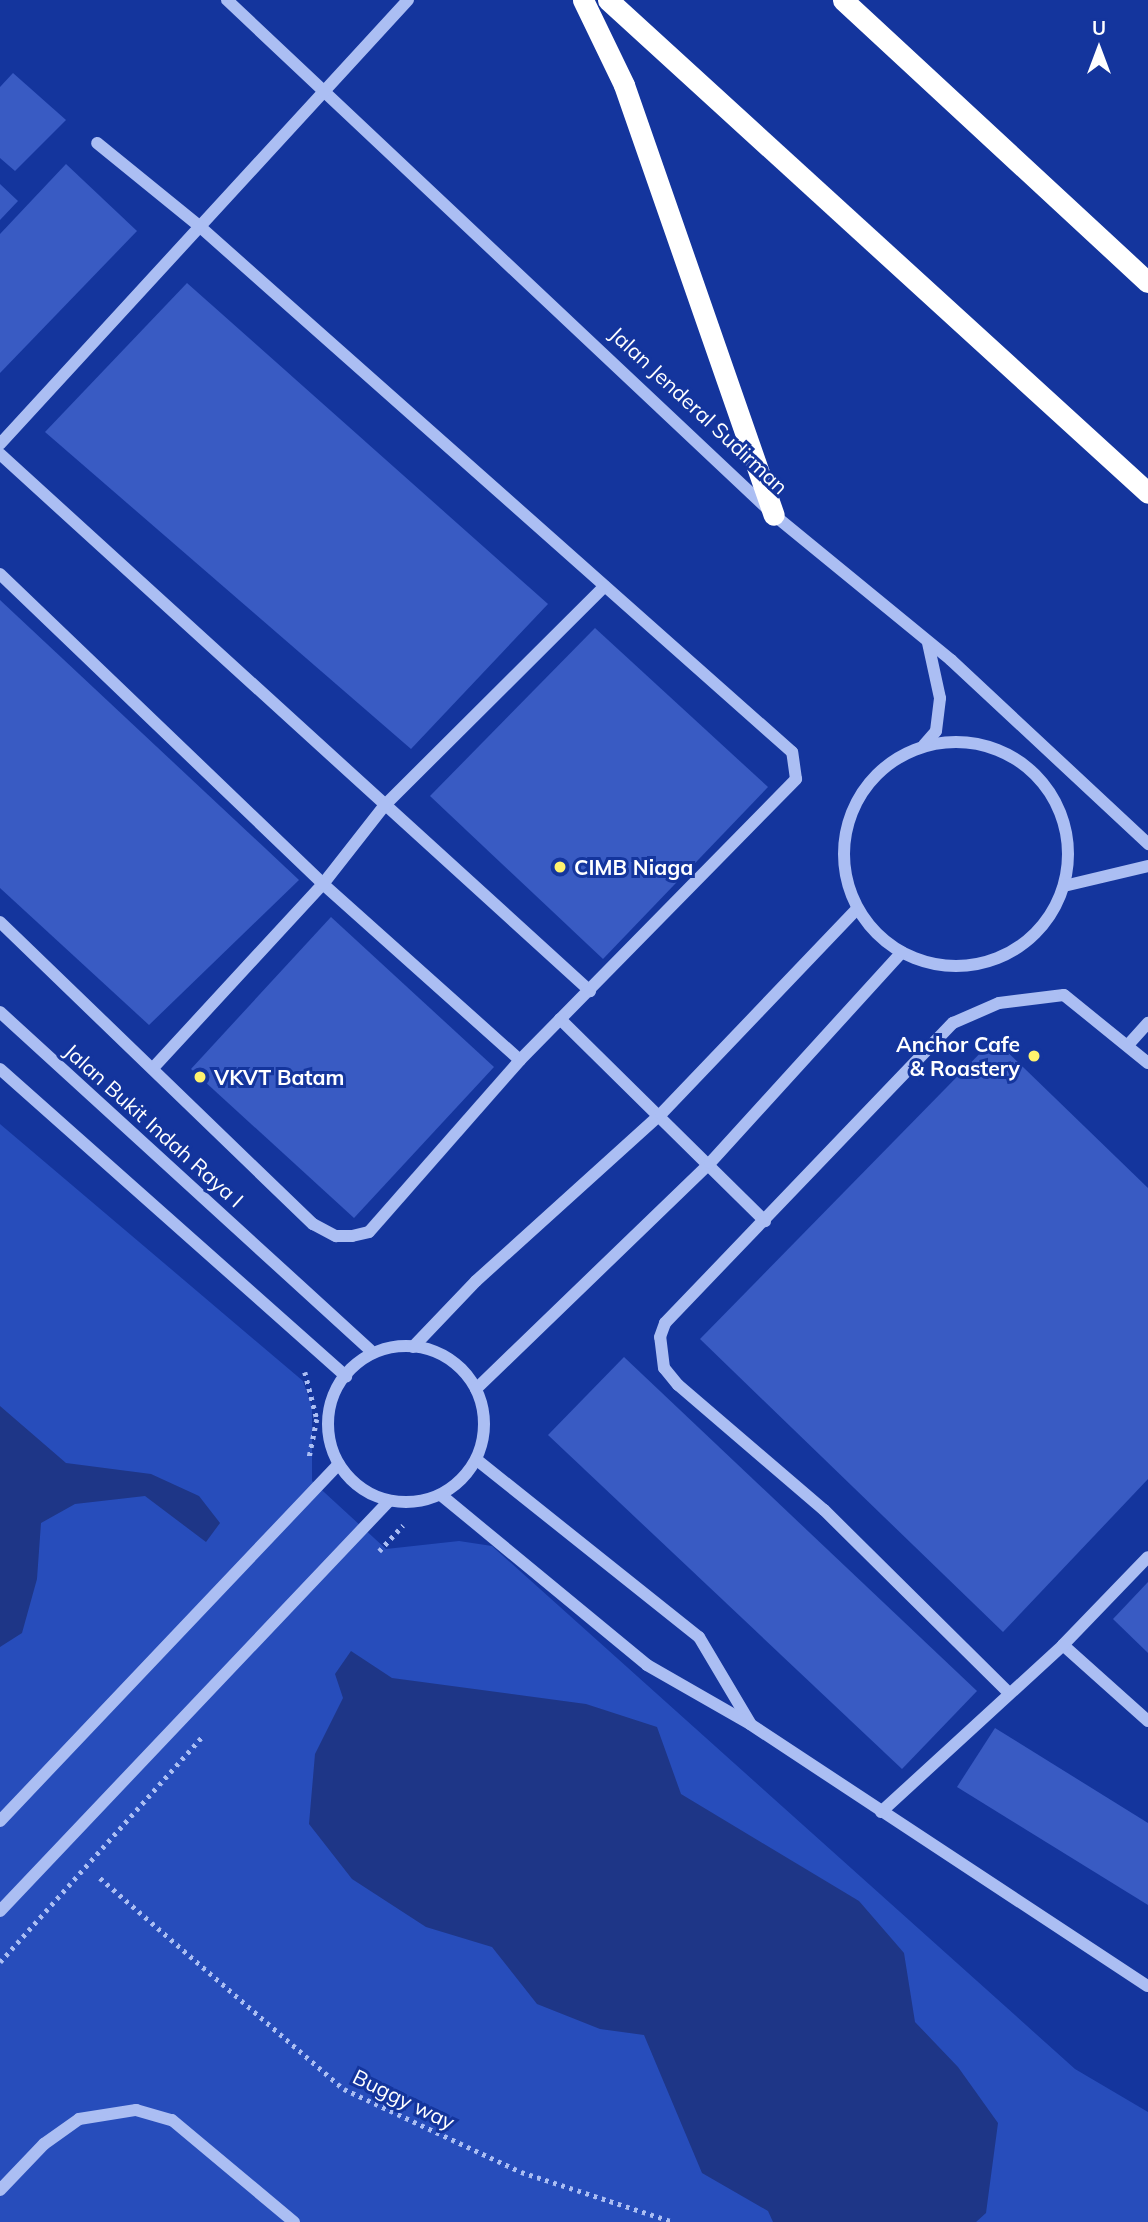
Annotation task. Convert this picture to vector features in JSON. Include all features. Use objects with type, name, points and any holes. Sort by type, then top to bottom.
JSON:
[{"type":"highway","points":[[583,0],[624,85],[774,514]]},
{"type":"highway","points":[[608,0],[1148,493]]},
{"type":"highway","points":[[843,0],[1148,282]]},
{"type":"street","name":"Jalan Jenderal Sudirman","points":[[227,0],[774,514],[928,643],[1148,844]]},
{"type":"street","points":[[0,444],[198,225],[408,0]]},
{"type":"street","points":[[0,922],[155,1067],[313,1224],[336,1237],[352,1237],[369,1232],[520,1060],[791,790],[797,765],[792,752],[198,225],[97,143]]},
{"type":"street","points":[[0,454],[590,991]]},
{"type":"street","points":[[0,574],[323,884],[520,1060]]},
{"type":"street","points":[[155,1067],[323,884],[385,804],[605,586]]},
{"type":"street","points":[[924,745],[980,745],[1013,758],[1042,782],[1063,825],[1064,886],[1048,920],[1021,946],[987,962],[949,967],[902,952],[880,938],[857,909],[844,861],[855,802],[878,773],[924,745],[936,731],[940,698],[928,643]]},
{"type":"street","points":[[1064,886],[1148,866]]},
{"type":"street","points":[[413,1347],[476,1280],[661,1114],[857,909]]},
{"type":"street","points":[[476,1389],[710,1163],[902,952]]},
{"type":"street","points":[[1008,1692],[824,1510],[664,1368],[665,1323],[953,1023],[1009,1000],[1064,995],[1148,1063]]},
{"type":"street","name":"Jalan Bukit Indah Raya I","points":[[0,1012],[370,1350]]},
{"type":"street","points":[[560,1019],[661,1114],[765,1221]]},
{"type":"street","points":[[1128,1045],[1148,1023]]},
{"type":"street","points":[[0,1069],[295,1335],[346,1376]]},
{"type":"street","points":[[413,1347],[450,1361],[476,1389],[484,1412],[477,1460],[441,1495],[416,1502],[389,1501],[352,1481],[339,1464],[328,1423],[346,1376],[370,1350],[413,1347]]},
{"type":"street","points":[[477,1460],[699,1637],[750,1724]]},
{"type":"street","points":[[0,1821],[339,1464]]},
{"type":"street","points":[[441,1495],[647,1665],[750,1724],[1148,1986]]},
{"type":"street","points":[[0,1912],[389,1501]]},
{"type":"street","points":[[881,1812],[1008,1692],[1063,1645],[1148,1557]]},
{"type":"street","points":[[1063,1645],[1148,1721]]},
{"type":"street","points":[[0,2190],[44,2144],[79,2119],[136,2110],[172,2120],[293,2222]]},
{"type":"path","points":[[295,1335],[317,1419],[310,1459],[301,1469]]},
{"type":"path","points":[[370,1558],[398,1535],[416,1502]]},
{"type":"path","points":[[0,1962],[209,1730]]},
{"type":"path","name":"Buggy way","points":[[100,1878],[223,1991],[344,2089],[521,2172],[674,2222]]},
{"type":"shaded area","points":[[0,1124],[303,1381],[312,1407],[312,1481],[386,1549],[459,1541],[492,1546],[1075,2069],[1148,2112],[1148,2222],[0,2222]]},
{"type":"shaded area","points":[[0,1406],[66,1463],[151,1474],[199,1496],[220,1523],[206,1542],[145,1496],[75,1504],[41,1523],[37,1579],[22,1633],[0,1647]]},
{"type":"shaded area","points":[[351,1651],[392,1678],[586,1704],[657,1727],[681,1794],[859,1901],[904,1953],[915,2022],[958,2067],[998,2123],[986,2213],[976,2222],[773,2222],[768,2211],[702,2173],[644,2035],[600,2029],[537,2004],[492,1947],[426,1927],[352,1879],[309,1824],[315,1754],[343,1698],[335,1674]]},
{"type":"building","points":[[13,73],[66,120],[15,171],[0,158],[0,87]]},
{"type":"building","points":[[66,164],[137,231],[0,373],[0,234]]},
{"type":"building","points":[[0,184],[18,201],[0,220]]},
{"type":"building","points":[[187,283],[548,604],[411,749],[45,432]]},
{"type":"building","points":[[0,600],[299,880],[149,1025],[0,888]]},
{"type":"building","points":[[595,628],[768,787],[603,959],[430,796]]},
{"type":"building","points":[[331,917],[494,1067],[354,1218],[191,1069]]},
{"type":"building","points":[[994,1039],[1148,1188],[1148,1479],[1003,1632],[700,1339]]},
{"type":"building","points":[[624,1357],[977,1691],[902,1769],[548,1435]]},
{"type":"building","points":[[1148,1582],[1148,1653],[1113,1619]]},
{"type":"building","points":[[995,1728],[1148,1823],[1148,1905],[957,1787]]},
{"type":"place","name":"CIMB Niaga","points":[[560,867]]},
{"type":"place","name":"Anchor Cafe & Roastery","points":[[1034,1056]]},
{"type":"place","name":"VKVT Batam","points":[[200,1077]]}]
